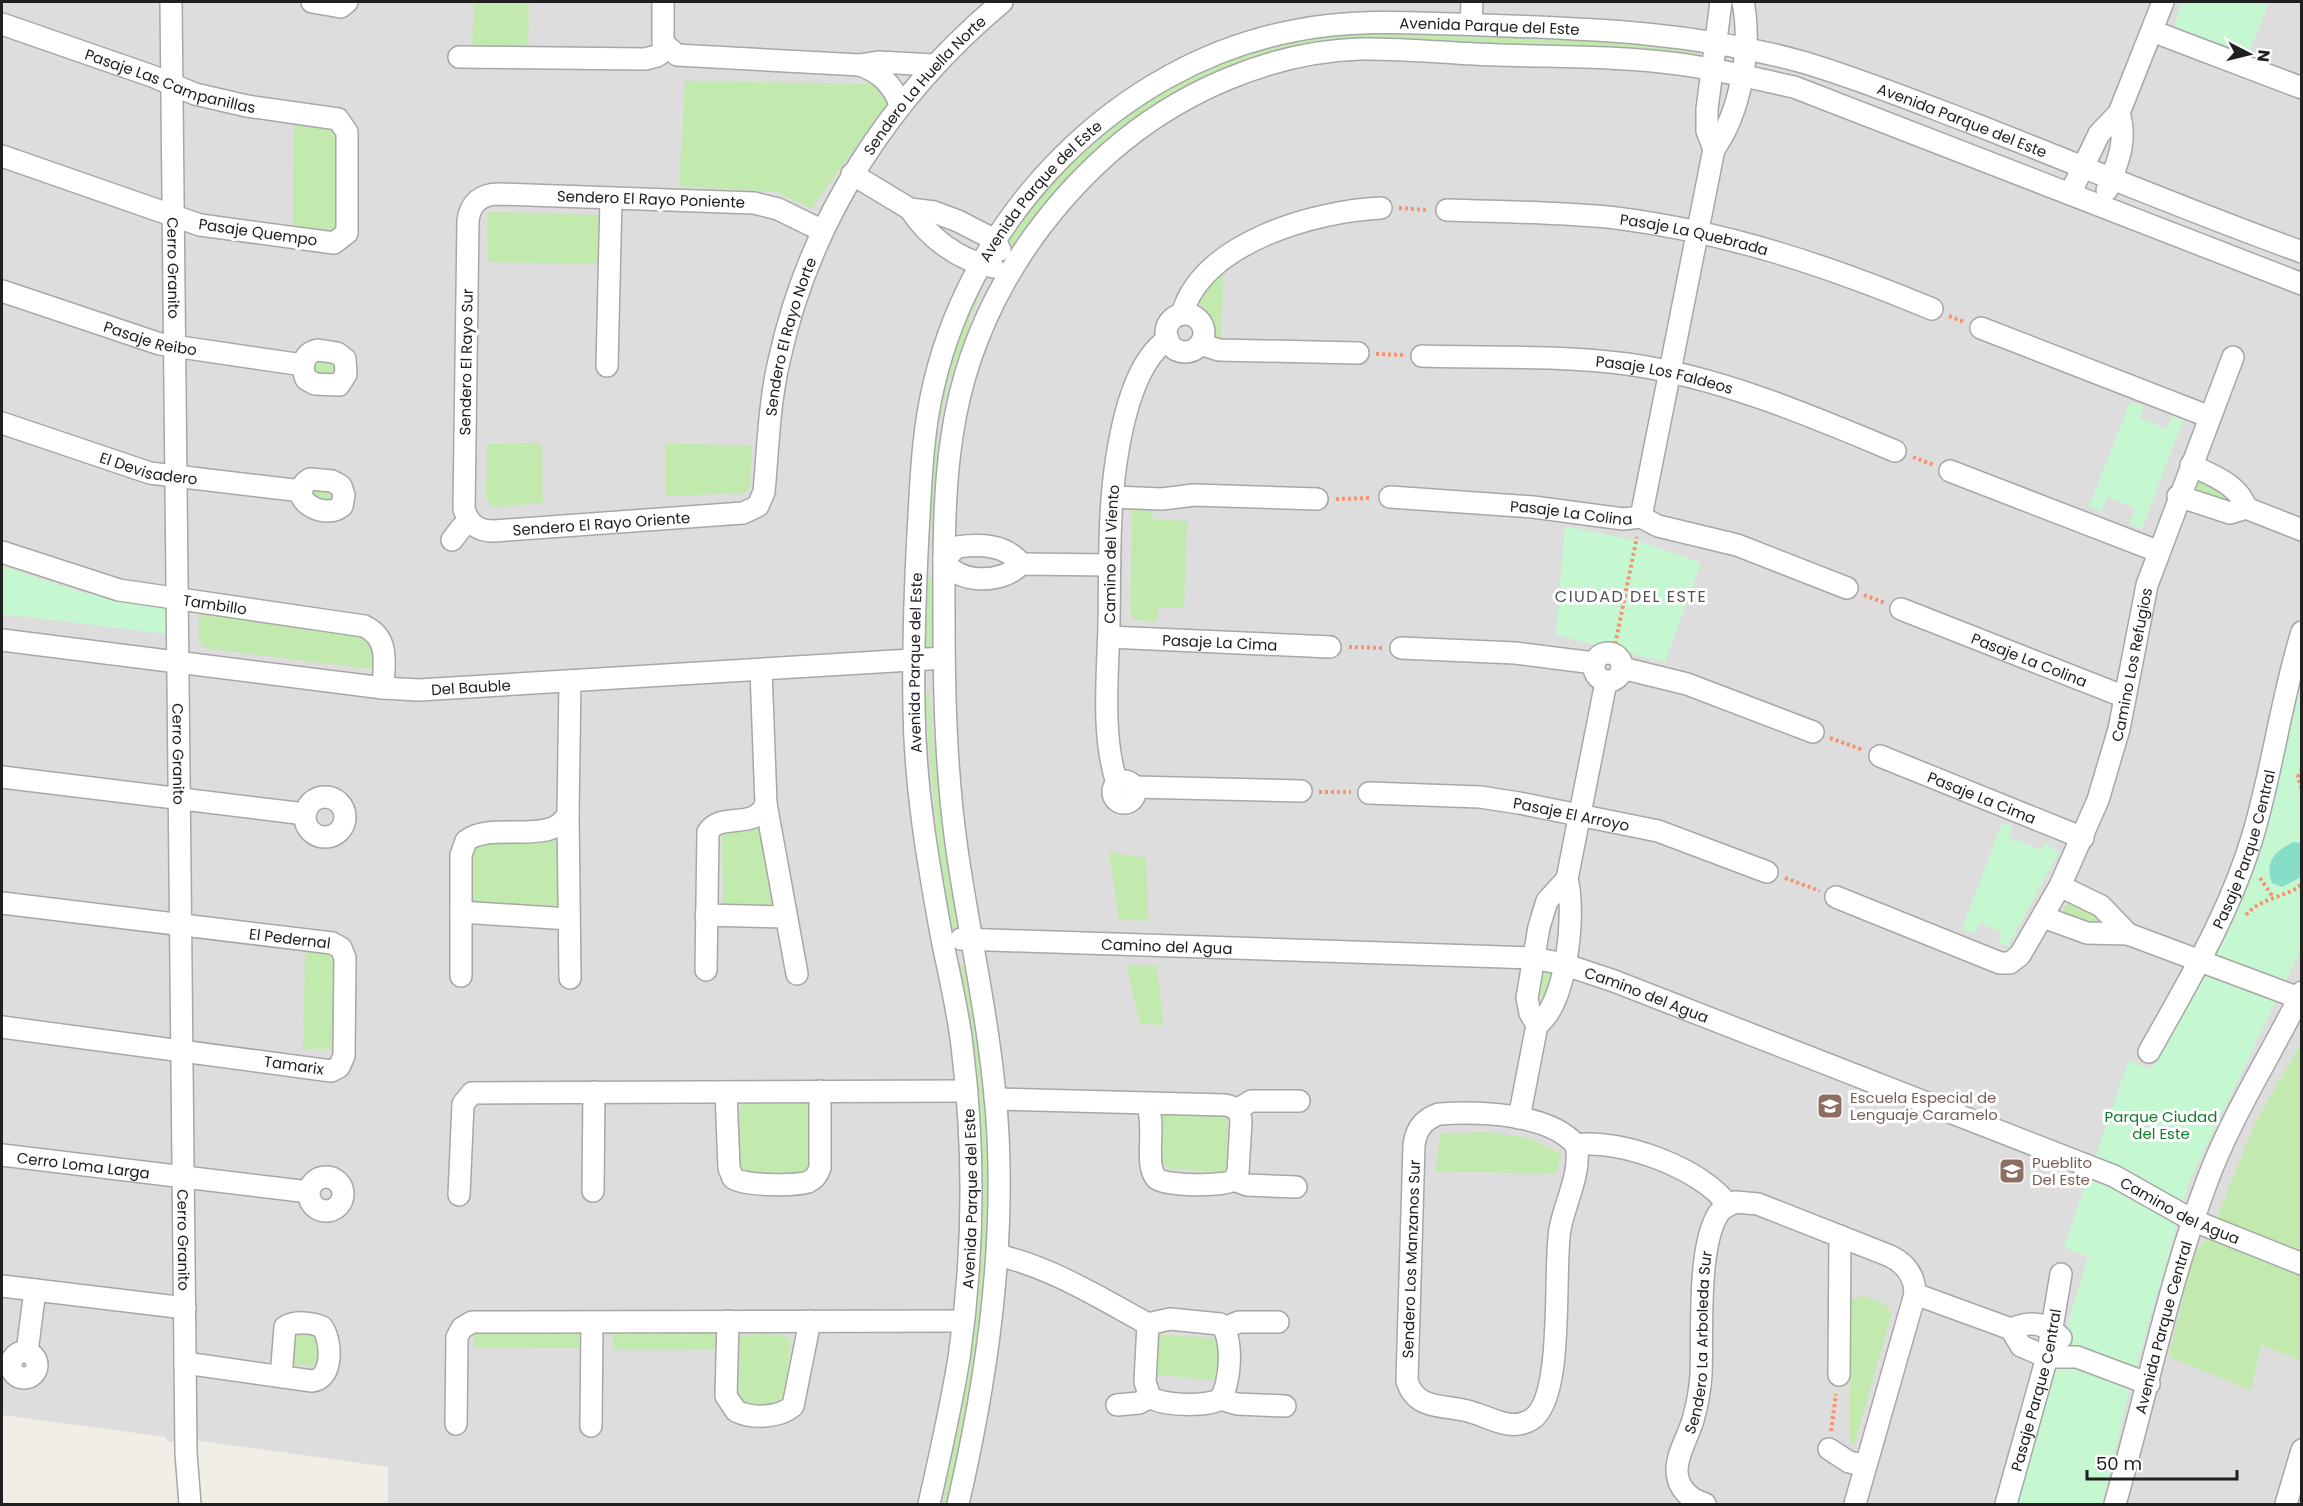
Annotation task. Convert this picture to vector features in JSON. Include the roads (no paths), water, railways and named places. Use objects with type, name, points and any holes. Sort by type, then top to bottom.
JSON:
[{"type":"street","name":"Cerro Granito","points":[[171,2],[185,1364],[190,1504]]},
{"type":"street","points":[[312,2],[341,7],[347,2]]},
{"type":"street","points":[[663,2],[661,30],[667,48],[682,56],[860,65],[878,62],[934,65]]},
{"type":"street","name":"Sendero La Huella Norte","points":[[852,174],[900,104],[934,65],[1002,2]]},
{"type":"street","points":[[1471,24],[1472,2]]},
{"type":"street","points":[[1714,149],[1707,131],[1707,110],[1720,2]]},
{"type":"street","points":[[1641,517],[1714,149],[1725,134],[1735,111],[1745,48],[1746,15],[1743,2]]},
{"type":"street","points":[[2070,194],[2099,134],[2120,113],[2163,2]]},
{"type":"street","name":"Pasaje Las Campanillas","points":[[2,24],[221,101],[333,117],[343,122],[347,132],[348,227],[344,238]]},
{"type":"street","name":"Avenida Parque del Este","points":[[929,1504],[948,1418],[963,1321],[972,1194],[962,1040],[942,938],[920,797],[914,709],[917,557],[923,452],[934,382],[954,319],[979,264],[1030,192],[1088,133],[1146,91],[1202,61],[1274,35],[1331,24],[1471,24],[1619,29],[1745,48],[1808,64],[1879,87],[2301,252]]},
{"type":"street","points":[[2152,31],[2301,88]]},
{"type":"street","points":[[459,57],[645,59],[657,56],[667,48]]},
{"type":"street","name":"Avenida Parque del Este","points":[[958,1504],[982,1390],[997,1256],[999,1171],[996,1100],[986,1011],[951,802],[944,658],[944,559],[948,468],[959,399],[980,332],[1011,270],[1051,210],[1118,145],[1174,106],[1230,78],[1261,66],[1325,52],[1381,49],[1630,59],[1712,69],[1794,87],[2301,284]]},
{"type":"street","points":[[860,65],[888,81],[900,104]]},
{"type":"street","points":[[2101,206],[2123,143],[2124,132],[2120,113]]},
{"type":"street","name":"Pasaje Quempo","points":[[2,156],[200,225],[334,243],[344,238]]},
{"type":"street","points":[[852,174],[910,209],[932,236],[979,264],[1011,270]]},
{"type":"street","name":"Sendero El Rayo Norte","points":[[758,506],[764,492],[778,362],[798,296],[823,231],[852,174]]},
{"type":"street","name":"Sendero El Rayo Poniente","points":[[476,202],[483,197],[499,194],[753,202],[778,209],[823,231]]},
{"type":"street","points":[[607,366],[611,198]]},
{"type":"street","name":"Sendero El Rayo Sur","points":[[470,522],[464,510],[468,221],[476,202]]},
{"type":"street","points":[[1358,353],[1219,350],[1200,344],[1185,351],[1174,348],[1168,339],[1169,323],[1182,314],[1190,295],[1204,277],[1231,255],[1265,235],[1313,218],[1339,212],[1381,208]]},
{"type":"street","points":[[910,209],[946,215],[994,240],[1011,270]]},
{"type":"street","name":"Pasaje La Quebrada","points":[[1447,210],[1613,218],[1697,233],[1800,258],[1932,309]]},
{"type":"street","name":"Pasaje Reibo","points":[[2,291],[146,340],[175,347],[303,365]]},
{"type":"street","points":[[1182,314],[1194,316],[1201,323],[1204,334],[1200,344]]},
{"type":"street","points":[[1981,328],[2210,417]]},
{"type":"street","name":"Camino del Viento","points":[[1168,339],[1156,349],[1147,363],[1130,401],[1118,448],[1110,565],[1110,747],[1126,785],[1301,791]]},
{"type":"street","name":"Pasaje Los Faldeos","points":[[1422,356],[1589,361],[1669,372],[1781,405],[1896,451]]},
{"type":"street","name":"Camino Los Refugios","points":[[1836,897],[1995,962],[2010,963],[2020,955],[2060,886],[2083,838],[2111,761],[2126,697],[2142,602],[2157,551],[2233,357]]},
{"type":"street","name":"El Devisadero","points":[[2,423],[138,470],[302,491]]},
{"type":"street","points":[[2191,465],[2233,488],[2243,498],[2246,508]]},
{"type":"street","points":[[1950,471],[2157,551]]},
{"type":"street","points":[[1113,497],[1162,499],[1217,495],[1317,499]]},
{"type":"street","points":[[2178,496],[2230,513],[2246,508],[2301,530]]},
{"type":"street","name":"Pasaje La Colina","points":[[1390,497],[1533,507],[1623,519],[1641,517],[1658,526],[1737,545],[1847,588]]},
{"type":"street","name":"Sendero El Rayo Oriente","points":[[470,522],[481,530],[494,531],[744,513],[758,506]]},
{"type":"street","points":[[453,540],[462,527],[470,522]]},
{"type":"street","points":[[917,557],[944,559],[957,548],[996,547],[1009,552],[1021,564]]},
{"type":"street","name":"Tambillo","points":[[2,552],[102,586],[364,626],[372,630],[382,642],[383,688]]},
{"type":"street","points":[[944,559],[952,571],[965,577],[1004,577],[1021,564],[1110,565]]},
{"type":"street","name":"Pasaje La Colina","points":[[1901,609],[2126,697]]},
{"type":"street","name":"Pasaje Parque Central","points":[[2149,1053],[2199,962],[2233,890],[2253,836],[2301,632]]},
{"type":"street","name":"Pasaje La Cima","points":[[1109,637],[1330,647]]},
{"type":"street","name":"Del Bauble","points":[[2,640],[383,688],[444,689],[944,658]]},
{"type":"street","points":[[1401,648],[1515,653],[1610,662],[1687,684],[1813,732]]},
{"type":"street","points":[[1610,662],[1595,673],[1606,682],[1567,879],[1572,913],[1563,964],[1552,1009],[1537,1025],[1519,1118],[1561,1132],[1576,1145],[1591,1143],[1618,1145],[1651,1158],[1703,1179],[1720,1194],[1728,1205],[1750,1201],[1898,1260],[1910,1273],[1915,1294],[1864,1465],[1855,1504]]},
{"type":"street","points":[[760,670],[766,804],[797,974]]},
{"type":"street","points":[[570,681],[568,814],[570,978]]},
{"type":"street","name":"Pasaje La Cima","points":[[1880,756],[2083,838]]},
{"type":"street","points":[[2,777],[305,814]]},
{"type":"street","name":"Pasaje El Arroyo","points":[[1369,793],[1501,799],[1679,837],[1767,872]]},
{"type":"street","points":[[706,970],[708,832],[716,824],[752,819],[759,815],[766,804]]},
{"type":"street","points":[[461,976],[461,855],[466,841],[479,834],[553,829],[568,814]]},
{"type":"street","points":[[1537,1025],[1530,1012],[1527,998],[1534,958],[1547,901],[1567,879]]},
{"type":"street","points":[[2060,886],[2101,906],[2128,934]]},
{"type":"street","name":"El Pedernal","points":[[2,903],[332,943],[341,948],[345,957],[345,1002]]},
{"type":"street","points":[[461,912],[569,920]]},
{"type":"street","points":[[706,915],[786,917]]},
{"type":"street","points":[[2043,917],[2087,933],[2128,934],[2199,962],[2300,995]]},
{"type":"street","name":"Camino del Agua","points":[[942,938],[1534,958],[1563,964],[1614,981],[2114,1176],[2192,1220],[2301,1264]]},
{"type":"street","name":"Avenida Parque Central","points":[[2115,1504],[2192,1220],[2235,1115],[2300,995]]},
{"type":"street","name":"Tamarix","points":[[182,1050],[335,1070],[342,1064],[344,1056],[345,1002]]},
{"type":"street","points":[[2,1027],[182,1050]]},
{"type":"street","points":[[726,1092],[729,1168],[733,1178],[746,1183],[806,1182],[815,1177],[820,1168],[820,1091]]},
{"type":"street","points":[[459,1195],[463,1104],[468,1096],[477,1092],[967,1091]]},
{"type":"street","points":[[593,1191],[594,1092]]},
{"type":"street","points":[[996,1100],[1225,1105],[1237,1110],[1241,1121],[1238,1172],[1234,1180]]},
{"type":"street","points":[[1237,1110],[1251,1101],[1299,1101]]},
{"type":"street","points":[[1147,1104],[1153,1126],[1150,1167],[1157,1179],[1167,1183],[1220,1184],[1234,1180],[1247,1185],[1296,1187]]},
{"type":"street","name":"Sendero Los Manzanos Sur","points":[[1519,1118],[1448,1113],[1431,1117],[1418,1128],[1414,1145],[1407,1373],[1410,1389],[1415,1396],[1428,1405],[1468,1411],[1505,1424],[1520,1424],[1533,1418],[1545,1404],[1552,1377],[1558,1244],[1578,1159],[1576,1145]]},
{"type":"street","name":"Cerro Loma Larga","points":[[2,1155],[309,1192]]},
{"type":"street","name":"Sendero La Arboleda Sur","points":[[1705,1504],[1689,1497],[1679,1483],[1677,1464],[1693,1421],[1701,1379],[1707,1249],[1712,1222],[1728,1205]]},
{"type":"street","points":[[1839,1375],[1840,1236]]},
{"type":"street","points":[[997,1256],[1024,1262],[1052,1274],[1149,1324],[1176,1319],[1215,1322],[1224,1328],[1230,1342],[1226,1386],[1220,1399]]},
{"type":"street","name":"Pasaje Parque Central","points":[[2006,1504],[2047,1357],[2061,1274]]},
{"type":"street","points":[[2,1286],[185,1308]]},
{"type":"street","points":[[27,1352],[35,1290]]},
{"type":"street","points":[[1915,1294],[2011,1329],[2021,1346],[2047,1357],[2077,1357],[2149,1384]]},
{"type":"street","points":[[728,1321],[726,1396],[736,1411],[756,1416],[782,1413],[793,1406],[810,1321]]},
{"type":"street","points":[[456,1424],[457,1341],[459,1332],[467,1324],[477,1322],[963,1321]]},
{"type":"street","points":[[591,1426],[592,1322]]},
{"type":"street","points":[[1224,1328],[1239,1322],[1278,1322]]},
{"type":"street","points":[[2011,1329],[2027,1322],[2053,1329],[2077,1357]]},
{"type":"street","points":[[1149,1324],[1145,1382],[1150,1397],[1162,1402],[1205,1404],[1220,1399],[1237,1404],[1285,1406]]},
{"type":"street","points":[[185,1364],[281,1377]]},
{"type":"street","points":[[1117,1405],[1139,1403],[1150,1397]]},
{"type":"street","points":[[1829,1449],[1849,1462],[1864,1465]]},
{"type":"street","points":[[2286,1504],[2301,1451]]},
{"type":"place","name":"Escuela Especial de Lenguaje Caramelo","points":[[1830,1106]]},
{"type":"place","name":"Pueblito Del Este","points":[[2012,1171]]},
{"type":"district","name":"CIUDAD DEL ESTE","points":[[1631,596]]},
{"type":"park label","name":"Parque Ciudad del Este","points":[[2161,1124]]}]
